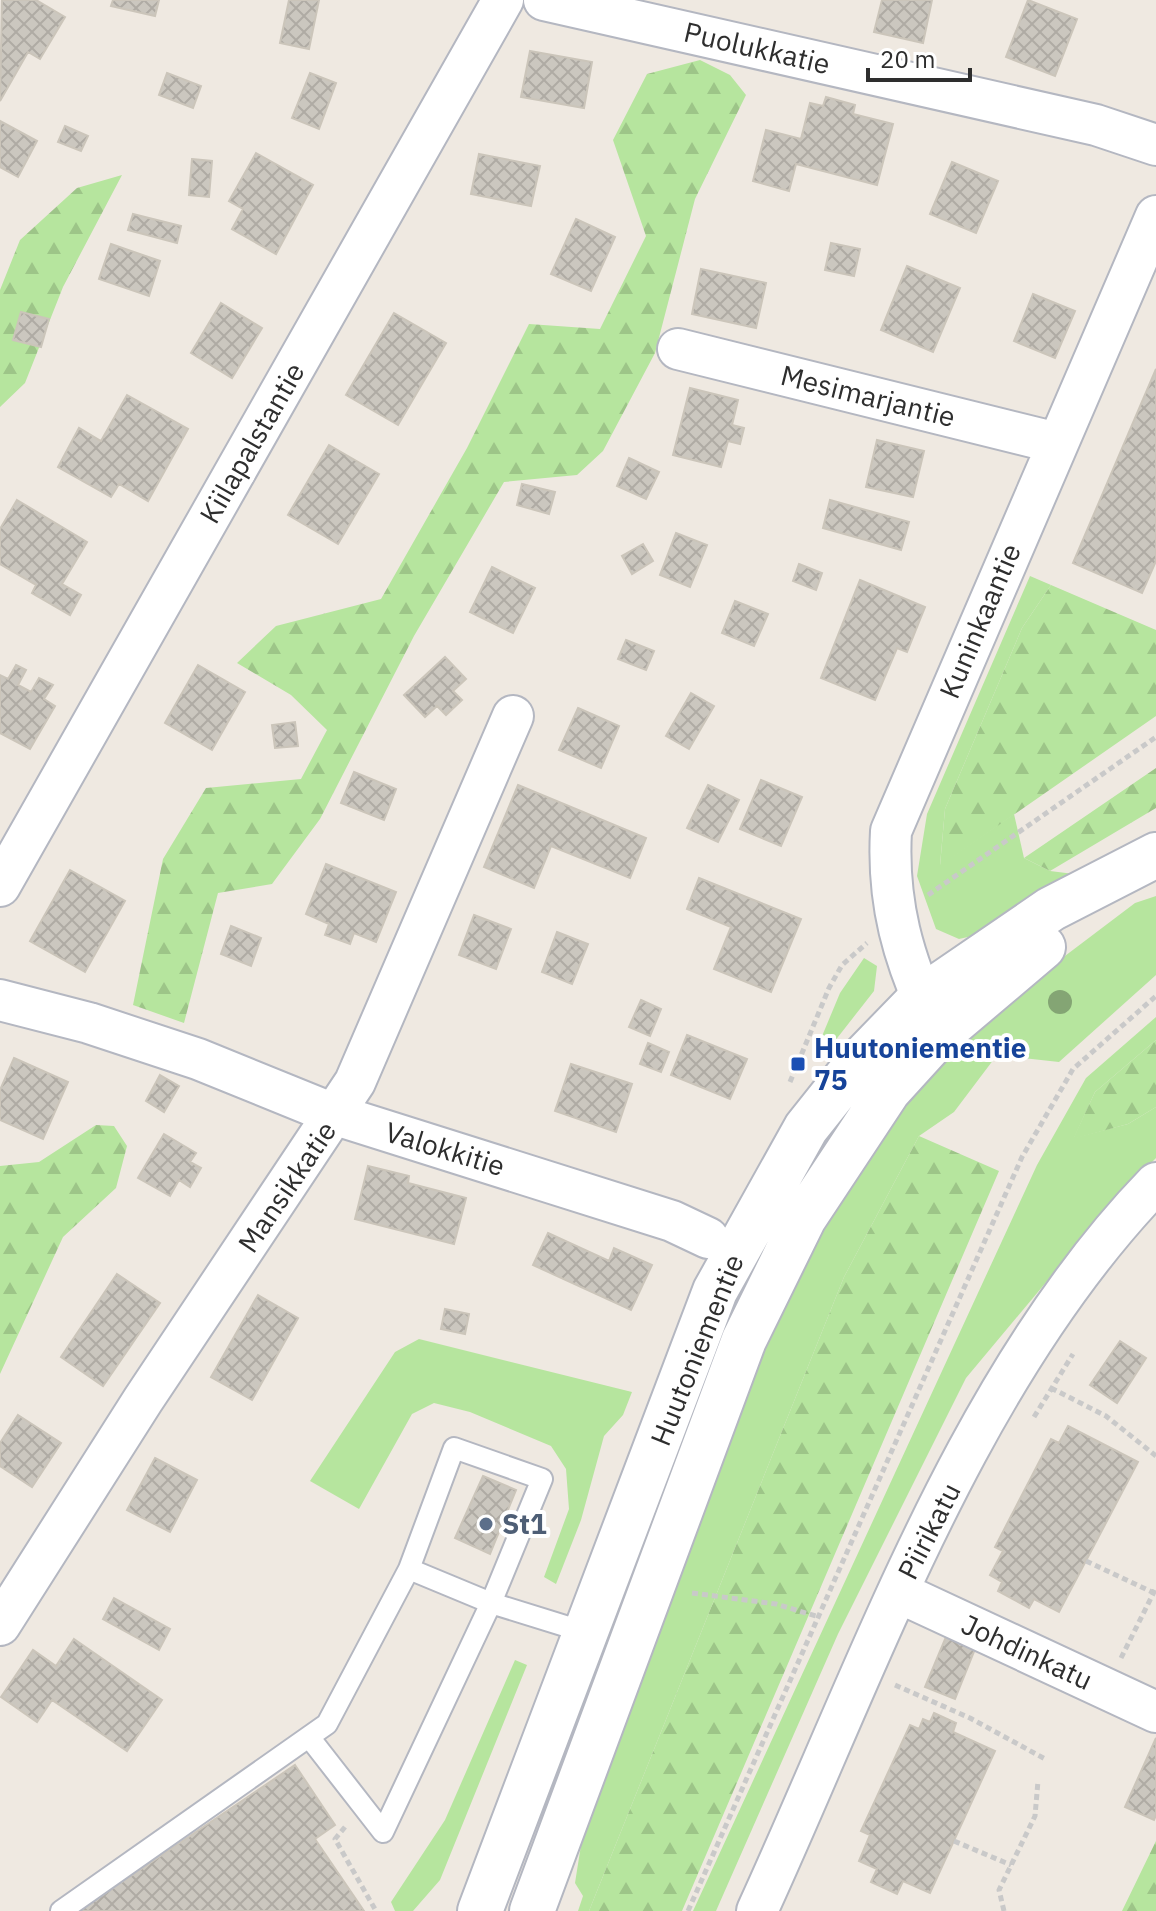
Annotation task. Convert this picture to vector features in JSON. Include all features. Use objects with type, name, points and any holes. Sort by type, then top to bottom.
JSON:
[{"type":"main road","name":"Huutoniementie","points":[[480,1911],[588,1633],[715,1291],[806,1128],[857,1064],[930,1017],[1051,909],[1156,855]]},
{"type":"main road","name":"Huutoniementie","points":[[532,1911],[744,1340],[804,1218],[888,1091],[930,1017]]},
{"type":"street","name":"Kiilapalstantie","points":[[0,886],[503,0]]},
{"type":"street","name":"Puolukkatie","points":[[544,0],[1096,125],[1156,145]]},
{"type":"street","name":"Kuninkaantie","points":[[930,1017],[894,919],[888,879],[891,831],[1156,216]]},
{"type":"street","name":"Mesimarjantie","points":[[678,349],[1057,443]]},
{"type":"street","name":"Mansikkatie","points":[[0,1625],[143,1400],[336,1115],[355,1082],[513,716]]},
{"type":"street","name":"Valokkitie","points":[[0,1000],[89,1023],[198,1059],[336,1115],[659,1217],[708,1238]]},
{"type":"street","name":"Piirikatu","points":[[757,1911],[898,1592],[980,1430],[1045,1322],[1111,1229],[1156,1183]]},
{"type":"street","name":"Johdinkatu","points":[[898,1592],[1156,1712]]},
{"type":"lane","points":[[61,1911],[327,1724],[409,1569],[454,1448],[542,1479],[491,1603],[383,1832],[309,1737]]},
{"type":"lane","points":[[409,1569],[491,1603],[629,1645]]},
{"type":"path","points":[[688,1911],[1022,1157],[1073,1069],[1156,996]]},
{"type":"path","points":[[1028,1427],[1080,1341]]},
{"type":"path","points":[[1051,1388],[1106,1416],[1156,1456]]},
{"type":"path","points":[[1086,1561],[1155,1590],[1106,1688]]},
{"type":"path","points":[[651,1587],[776,1604],[819,1617]]},
{"type":"path","points":[[888,1699],[900,1673]]},
{"type":"path","points":[[895,1685],[970,1718],[1047,1760]]},
{"type":"path","points":[[1004,1911],[999,1890],[1035,1816],[1038,1781]]},
{"type":"path","points":[[340,1813],[347,1825],[335,1839],[376,1911]]},
{"type":"path","points":[[954,1841],[1011,1865]]},
{"type":"green space","points":[[700,60],[730,75],[746,95],[695,199],[655,353],[603,451],[577,475],[504,482],[414,636],[320,819],[272,884],[218,893],[184,1023],[133,1005],[163,859],[206,788],[301,779],[327,730],[291,695],[237,663],[276,626],[381,599],[467,448],[529,324],[600,329],[646,236],[613,140],[647,74]]},
{"type":"green space","points":[[122,175],[63,287],[25,383],[0,407],[0,290],[20,240],[77,188]]},
{"type":"green space","points":[[1030,576],[1051,585],[1022,628],[945,809],[940,865],[1014,814],[1024,858],[1050,871],[1074,874],[981,934],[959,939],[936,929],[917,876],[927,814]]},
{"type":"green space","points":[[1051,585],[1156,630],[1156,716],[940,866],[945,809],[1022,628]]},
{"type":"green space","points":[[1156,768],[1156,808],[1050,871],[1024,858]]},
{"type":"green space","points":[[1156,896],[1156,975],[1059,1062],[997,1055],[954,1112],[919,1136],[844,1277],[589,1911],[578,1911],[583,1896],[575,1883],[588,1801],[721,1437],[815,1224],[928,1076],[995,1009],[1135,903]]},
{"type":"green space","points":[[864,958],[877,966],[874,991],[820,1060],[815,1053],[840,993]]},
{"type":"green space","points":[[1156,1017],[1156,1040],[1095,1092],[1074,1138],[1128,1124],[1156,1107],[1156,1158],[1119,1195],[966,1378],[838,1634],[716,1911],[693,1911],[1037,1165],[1086,1078]]},
{"type":"green space","points":[[1156,1040],[1156,1107],[1128,1124],[1073,1139],[1095,1092]]},
{"type":"green space","points":[[96,1125],[114,1126],[127,1146],[116,1188],[63,1237],[0,1374],[0,1166],[39,1162]]},
{"type":"green space","points":[[919,1136],[999,1171],[682,1911],[589,1911],[844,1277]]},
{"type":"green space","points":[[419,1339],[632,1392],[623,1415],[604,1436],[581,1520],[556,1584],[544,1577],[569,1509],[566,1469],[551,1446],[470,1412],[434,1403],[412,1414],[359,1509],[310,1481],[395,1352]]},
{"type":"green space","points":[[515,1660],[527,1665],[440,1880],[413,1911],[395,1911],[391,1902],[445,1820]]},
{"type":"green space","points":[[1156,1841],[1156,1911],[1122,1911]]},
{"type":"building","points":[[2,0],[36,0],[65,17],[40,59],[28,52],[0,101]]},
{"type":"building","points":[[113,0],[159,0],[155,16],[111,6]]},
{"type":"building","points":[[289,0],[319,0],[309,49],[280,43]]},
{"type":"building","points":[[882,0],[932,0],[923,43],[874,32]]},
{"type":"building","points":[[1028,0],[1077,19],[1055,76],[1006,57]]},
{"type":"building","points":[[530,51],[592,62],[584,108],[521,97]]},
{"type":"building","points":[[167,73],[201,86],[193,108],[159,95]]},
{"type":"building","points":[[310,73],[336,83],[319,129],[292,118]]},
{"type":"building","points":[[826,97],[855,105],[853,114],[893,124],[877,185],[796,164],[789,191],[753,181],[766,130],[801,139],[810,103],[823,106]]},
{"type":"building","points":[[0,121],[37,141],[18,177],[0,167]]},
{"type":"building","points":[[65,126],[88,136],[81,151],[58,142]]},
{"type":"building","points":[[256,153],[313,185],[276,254],[232,229],[243,209],[229,201]]},
{"type":"building","points":[[479,154],[540,166],[531,206],[471,194]]},
{"type":"building","points":[[192,159],[212,161],[209,197],[189,195]]},
{"type":"building","points":[[952,162],[998,181],[976,233],[930,214]]},
{"type":"building","points":[[133,214],[181,226],[177,243],[128,230]]},
{"type":"building","points":[[576,219],[615,237],[591,291],[551,274]]},
{"type":"building","points":[[831,243],[860,249],[854,276],[825,270]]},
{"type":"building","points":[[111,244],[160,261],[149,296],[99,279]]},
{"type":"building","points":[[907,266],[960,288],[933,352],[881,330]]},
{"type":"building","points":[[701,269],[766,283],[756,328],[692,314]]},
{"type":"building","points":[[1033,294],[1075,311],[1055,358],[1014,341]]},
{"type":"building","points":[[221,303],[262,328],[232,378],[191,353]]},
{"type":"building","points":[[21,312],[49,319],[41,347],[13,340]]},
{"type":"building","points":[[394,313],[446,343],[398,425],[346,395]]},
{"type":"building","points":[[1156,369],[1156,561],[1142,593],[1073,563]]},
{"type":"building","points":[[690,388],[738,400],[732,425],[744,428],[740,444],[728,441],[721,467],[673,455]]},
{"type":"building","points":[[127,395],[188,429],[148,501],[119,484],[111,497],[58,467],[79,428],[101,441]]},
{"type":"building","points":[[877,440],[924,451],[913,497],[866,487]]},
{"type":"building","points":[[329,445],[379,474],[338,544],[288,515]]},
{"type":"building","points":[[629,458],[659,472],[646,499],[617,486]]},
{"type":"building","points":[[522,484],[555,492],[549,514],[517,505]]},
{"type":"building","points":[[17,500],[87,542],[62,584],[81,595],[70,615],[32,593],[36,585],[0,564],[0,529]]},
{"type":"building","points":[[830,500],[909,522],[901,550],[823,528]]},
{"type":"building","points":[[676,533],[707,545],[690,587],[660,575]]},
{"type":"building","points":[[643,544],[653,561],[632,574],[622,556]]},
{"type":"building","points":[[799,564],[822,573],[816,590],[793,581]]},
{"type":"building","points":[[492,567],[535,588],[513,633],[470,612]]},
{"type":"building","points":[[860,580],[925,607],[907,652],[897,648],[875,700],[821,678]]},
{"type":"building","points":[[735,601],[768,614],[754,646],[722,633]]},
{"type":"building","points":[[626,640],[654,651],[646,670],[618,659]]},
{"type":"building","points":[[445,657],[466,679],[453,691],[462,700],[446,715],[437,706],[425,717],[404,695]]},
{"type":"building","points":[[16,665],[26,670],[18,685],[31,692],[39,678],[53,685],[44,699],[55,706],[30,749],[0,733],[0,675],[8,679]]},
{"type":"building","points":[[198,665],[245,692],[212,750],[165,723]]},
{"type":"building","points":[[691,693],[714,706],[689,749],[666,736]]},
{"type":"building","points":[[578,708],[619,726],[601,768],[559,750]]},
{"type":"building","points":[[295,722],[298,746],[275,748],[272,725]]},
{"type":"building","points":[[354,772],[396,789],[384,820],[341,803]]},
{"type":"building","points":[[761,780],[802,797],[781,846],[740,829]]},
{"type":"building","points":[[518,785],[646,838],[630,878],[551,846],[534,888],[484,867]]},
{"type":"building","points":[[708,785],[739,800],[718,842],[687,828]]},
{"type":"building","points":[[326,864],[396,892],[376,942],[354,933],[350,944],[325,935],[329,924],[306,914]]},
{"type":"building","points":[[70,870],[125,901],[85,972],[30,941]]},
{"type":"building","points":[[699,878],[801,919],[771,992],[714,969],[731,927],[687,909]]},
{"type":"building","points":[[474,915],[511,929],[496,969],[459,955]]},
{"type":"building","points":[[231,926],[261,938],[251,966],[221,954]]},
{"type":"building","points":[[557,932],[588,944],[572,984],[542,972]]},
{"type":"building","points":[[641,1000],[661,1009],[650,1036],[629,1027]]},
{"type":"building","points":[[687,1035],[747,1059],[730,1099],[671,1075]]},
{"type":"building","points":[[648,1043],[669,1052],[661,1072],[640,1064]]},
{"type":"building","points":[[14,1058],[68,1082],[43,1139],[0,1120],[0,1090]]},
{"type":"building","points":[[571,1064],[632,1084],[616,1132],[555,1111]]},
{"type":"building","points":[[160,1075],[179,1086],[164,1112],[146,1101]]},
{"type":"building","points":[[164,1134],[196,1153],[190,1162],[201,1168],[190,1187],[179,1180],[170,1196],[138,1178]]},
{"type":"building","points":[[368,1166],[409,1176],[408,1183],[466,1198],[454,1244],[355,1219]]},
{"type":"building","points":[[548,1233],[609,1261],[614,1248],[652,1265],[631,1310],[533,1265]]},
{"type":"building","points":[[117,1274],[160,1303],[103,1386],[61,1357]]},
{"type":"building","points":[[258,1295],[298,1318],[252,1400],[211,1377]]},
{"type":"building","points":[[445,1309],[469,1314],[465,1334],[441,1329]]},
{"type":"building","points":[[1120,1341],[1146,1358],[1117,1403],[1090,1385]]},
{"type":"building","points":[[18,1415],[61,1443],[32,1487],[0,1466],[0,1443]]},
{"type":"building","points":[[1068,1426],[1138,1462],[1059,1612],[1034,1599],[1029,1608],[998,1591],[1002,1582],[990,1575],[1003,1551],[995,1547],[1051,1439],[1059,1443]]},
{"type":"building","points":[[155,1458],[197,1480],[170,1532],[127,1510]]},
{"type":"building","points":[[483,1476],[516,1490],[490,1554],[455,1538]]},
{"type":"building","points":[[114,1598],[170,1629],[159,1650],[103,1619]]},
{"type":"building","points":[[948,1632],[977,1644],[955,1699],[925,1687]]},
{"type":"building","points":[[74,1639],[162,1700],[127,1751],[52,1700],[37,1722],[1,1697],[33,1650],[56,1666]]},
{"type":"building","points":[[934,1713],[956,1723],[953,1732],[995,1751],[930,1893],[903,1881],[897,1894],[871,1882],[877,1869],[859,1861],[870,1835],[861,1831],[910,1725],[919,1729],[923,1719],[930,1722]]},
{"type":"building","points":[[1156,1738],[1156,1815],[1154,1820],[1125,1807]]},
{"type":"building","points":[[295,1765],[335,1825],[315,1839],[364,1911],[79,1911]]},
{"type":"place","name":"Huutoniementie 75","points":[[798,1064]]},
{"type":"place","name":"St1","points":[[486,1524]]}]
